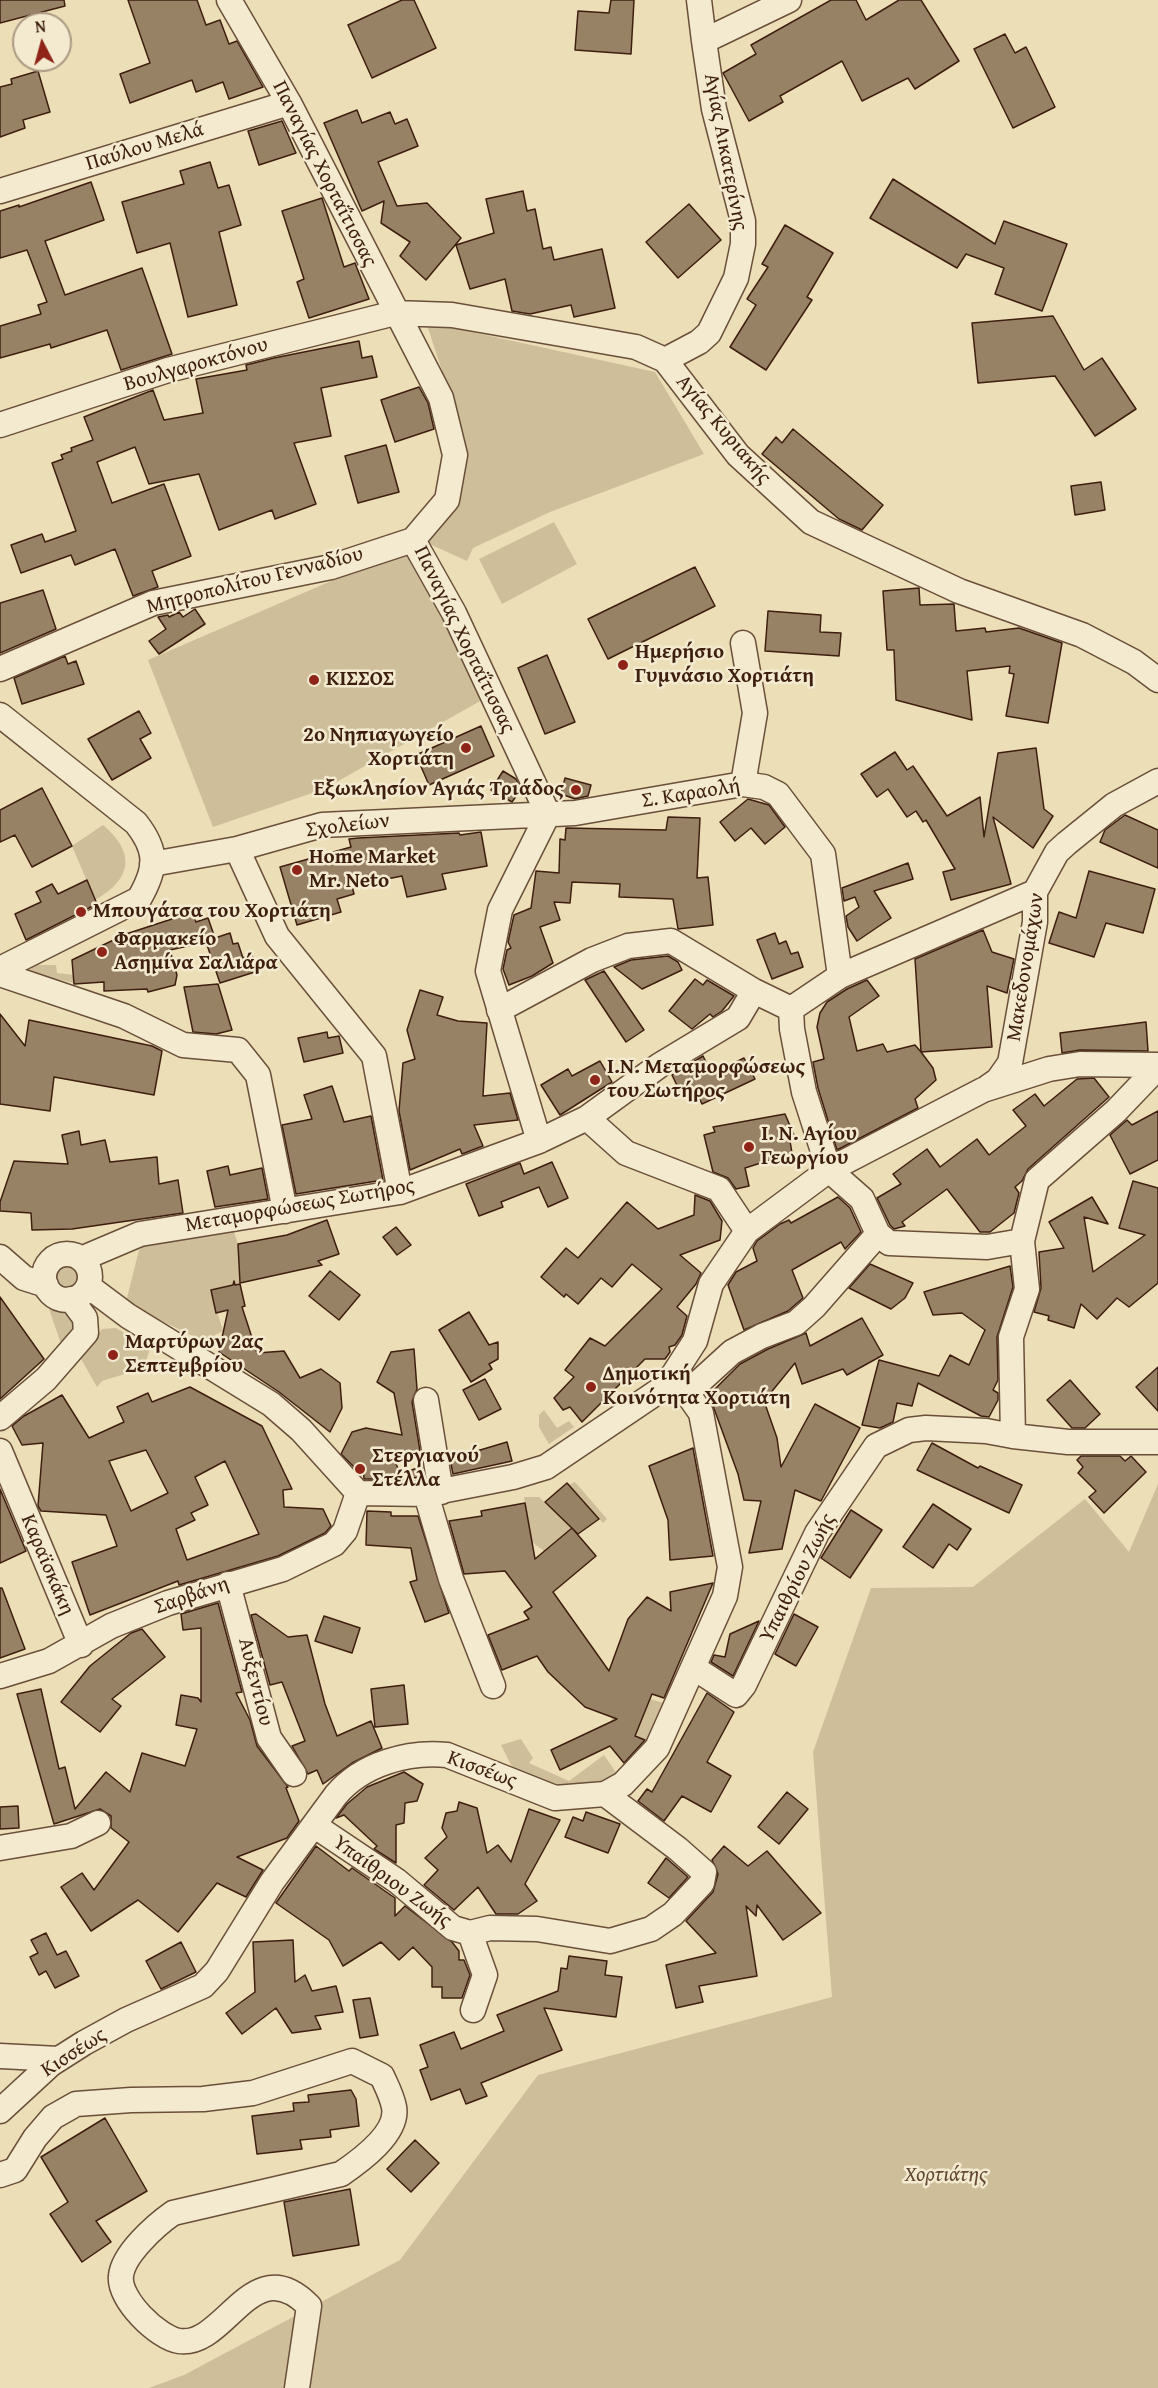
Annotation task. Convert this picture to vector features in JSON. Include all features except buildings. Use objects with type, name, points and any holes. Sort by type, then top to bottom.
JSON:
[{"type":"street","name":"Παναγίας Χορταΐτισσας","points":[[229,0],[290,103],[395,313],[441,398],[455,455],[447,500],[413,540],[454,613],[548,814]]},
{"type":"street","name":"Αγίας Αικατερίνης","points":[[665,360],[699,342],[709,333],[742,260],[743,221],[714,109],[699,0]]},
{"type":"street","points":[[704,41],[789,0]]},
{"type":"street","name":"Παύλου Μελά","points":[[0,191],[290,103]]},
{"type":"street","name":"Αγίας Κυριακής","points":[[395,313],[463,317],[636,347],[665,360],[738,455],[811,522],[959,591],[1082,635],[1134,663],[1158,680]]},
{"type":"street","name":"Βουλγαροκτόνου","points":[[0,425],[168,370],[395,313]]},
{"type":"street","name":"Μητροπολίτου Γενναδίου","points":[[0,669],[153,603],[331,567],[413,540]]},
{"type":"street","points":[[743,643],[755,713],[743,784]]},
{"type":"street","points":[[0,715],[136,823],[151,841],[152,864],[149,882],[139,899],[0,969]]},
{"type":"street","name":"Μακεδονομάχων","points":[[982,1090],[998,1080],[1010,1063],[1035,922],[1035,892],[1058,852],[1067,843],[1114,805],[1158,782]]},
{"type":"street","name":"Σ. Καραολή","points":[[548,814],[575,813],[743,784],[764,787],[778,794],[823,854],[840,976]]},
{"type":"street","points":[[539,1141],[488,971],[500,910],[548,814]]},
{"type":"street","name":"Σχολείων","points":[[152,864],[237,849],[322,825],[548,814]]},
{"type":"street","points":[[237,849],[277,936],[344,1015],[374,1056],[399,1192]]},
{"type":"street","points":[[791,1009],[840,976],[1035,892]]},
{"type":"street","points":[[499,1010],[592,960],[628,946],[671,941],[754,991],[791,1009]]},
{"type":"street","points":[[0,974],[124,1016],[183,1046],[238,1050],[258,1075],[285,1211]]},
{"type":"street","name":"Μεταμορφώσεως Σωτήρος","points":[[81,1259],[140,1234],[399,1192],[539,1141],[586,1118],[660,1065],[738,1018],[754,991]]},
{"type":"street","points":[[791,1009],[792,1029],[804,1092],[829,1170],[862,1199],[878,1234],[889,1243],[987,1247],[1022,1241]]},
{"type":"street","points":[[676,1389],[695,1341],[711,1284],[747,1231],[829,1170],[982,1090],[1049,1069],[1080,1064],[1158,1066]]},
{"type":"street","points":[[1158,1066],[1116,1111],[1037,1180],[1022,1241],[1027,1289],[1011,1337],[1013,1436],[1068,1442],[1158,1442]]},
{"type":"street","points":[[586,1118],[626,1153],[719,1190],[747,1231]]},
{"type":"street","points":[[0,1257],[24,1278],[46,1285],[59,1299],[79,1292],[128,1316],[270,1404],[301,1430],[358,1492],[434,1493],[513,1477],[546,1467],[676,1389],[732,1352],[762,1336],[796,1323],[814,1307],[878,1234]]},
{"type":"street","points":[[0,1418],[46,1379],[86,1333],[79,1292],[89,1271],[81,1259],[67,1254],[54,1258],[45,1270],[46,1285]]},
{"type":"street","points":[[606,1794],[623,1784],[657,1748],[724,1596],[730,1567],[701,1413],[676,1389]]},
{"type":"street","points":[[426,1400],[434,1493],[451,1579],[493,1686]]},
{"type":"street","name":"Υπαιθρίου Ζωής","points":[[694,1668],[736,1695],[744,1685],[817,1533],[865,1461],[885,1439],[909,1430],[926,1428],[986,1431],[1013,1436]]},
{"type":"street","name":"Καραϊσκάκη","points":[[0,1451],[81,1645]]},
{"type":"street","name":"Σαρβάνη","points":[[0,1676],[48,1661],[81,1645],[111,1626],[228,1584],[283,1569],[334,1544],[345,1531],[358,1492]]},
{"type":"street","name":"Αυξεντίου","points":[[228,1584],[269,1738],[294,1774]]},
{"type":"street","name":"Κισσέως","points":[[0,2111],[59,2059],[126,2020],[203,1986],[217,1971],[272,1882],[346,1783],[364,1772],[415,1754],[447,1755],[555,1798],[606,1794]]},
{"type":"street","name":"Υπαίθριου Ζωής","points":[[315,1826],[397,1881],[453,1928],[471,1934],[490,1928],[537,1929],[610,1941],[651,1929],[673,1914],[702,1883],[704,1872],[678,1849],[606,1794]]},
{"type":"street","points":[[0,1848],[71,1836],[98,1823]]},
{"type":"street","name":"Υπαίθριου Ζωής","points":[[471,1934],[485,1975],[473,2010]]},
{"type":"street","points":[[0,2056],[59,2059]]},
{"type":"street","name":"Κισσέως","points":[[0,2175],[15,2170],[35,2138],[53,2117],[76,2104],[203,2098],[253,2092],[352,2061],[382,2076],[395,2109],[387,2134],[361,2160],[340,2174],[173,2213],[153,2227],[130,2257],[121,2276],[123,2288],[139,2314],[156,2331],[180,2341],[201,2337],[256,2293],[271,2288],[296,2292],[309,2306],[297,2388]]},
{"type":"green space","points":[[426,322],[655,372],[704,454],[550,512],[473,548],[467,561],[423,541],[454,506],[448,389]]},
{"type":"green space","points":[[554,522],[577,564],[502,604],[479,559]]},
{"type":"green space","name":"ΚΙΣΣΟΣ","points":[[410,547],[482,700],[324,789],[213,827],[148,660]]},
{"type":"green space","points":[[103,825],[114,835],[121,846],[125,855],[125,865],[116,883],[95,900],[72,846]]},
{"type":"green space","points":[[34,965],[56,965],[57,973],[74,975],[74,983],[28,973]]},
{"type":"green space","points":[[232,1226],[238,1244],[240,1283],[211,1292],[223,1331],[203,1341],[129,1305],[127,1298],[139,1250],[146,1244]]},
{"type":"green space","points":[[67,1264],[76,1268],[80,1277],[76,1286],[67,1290],[58,1286],[54,1277],[58,1268]]},
{"type":"green space","points":[[57,1302],[80,1321],[61,1344],[48,1306]]},
{"type":"green space","points":[[116,1328],[150,1348],[144,1368],[102,1381],[97,1387],[80,1357],[102,1329]]},
{"type":"green space","points":[[544,1410],[557,1428],[569,1421],[574,1427],[549,1444],[539,1427],[539,1415]]},
{"type":"green space","points":[[575,1482],[607,1519],[603,1523],[568,1485]]},
{"type":"green space","name":"Χορτιάτης","points":[[1158,1484],[1158,2388],[149,2388],[184,2375],[400,2260],[538,2075],[832,1997],[813,1752],[871,1588],[973,1587],[1085,1499],[1129,1552]]},
{"type":"green space","points":[[524,1497],[539,1497],[572,1528],[544,1551],[532,1542]]},
{"type":"green space","points":[[650,1699],[667,1704],[653,1742],[609,1727],[612,1717],[638,1727]]},
{"type":"green space","points":[[521,1739],[533,1758],[529,1763],[569,1781],[604,1755],[617,1774],[598,1786],[564,1791],[529,1781],[511,1765],[501,1745]]},
{"type":"place","name":"Ημερήσιο Γυμνάσιο Χορτιάτη","points":[[623,665]]},
{"type":"place","name":"ΚΙΣΣΟΣ","points":[[314,680]]},
{"type":"place","name":"2ο Νηπιαγωγείο Χορτιάτη","points":[[466,748]]},
{"type":"place","name":"Εξωκλησίον Αγιάς Τριάδος","points":[[576,790]]},
{"type":"place","name":"Home Market Mr. Neto","points":[[297,870]]},
{"type":"place","name":"Μπουγάτσα του Χορτιάτη","points":[[81,912]]},
{"type":"place","name":"Φαρμακείο Ασημίνα Σαλιάρα","points":[[102,952]]},
{"type":"place","name":"I.N. Μεταμορφώσεως του Σωτήρος","points":[[595,1080]]},
{"type":"place","name":"Ι. Ν. Αγίου Γεωργίου","points":[[749,1147]]},
{"type":"place","name":"Μαρτύρων 2ας Σεπτεμβρίου","points":[[113,1355]]},
{"type":"place","name":"Δημοτική Κοινότητα Χορτιάτη","points":[[591,1387]]},
{"type":"place","name":"Στεργιανού Στέλλα","points":[[360,1469]]}]
